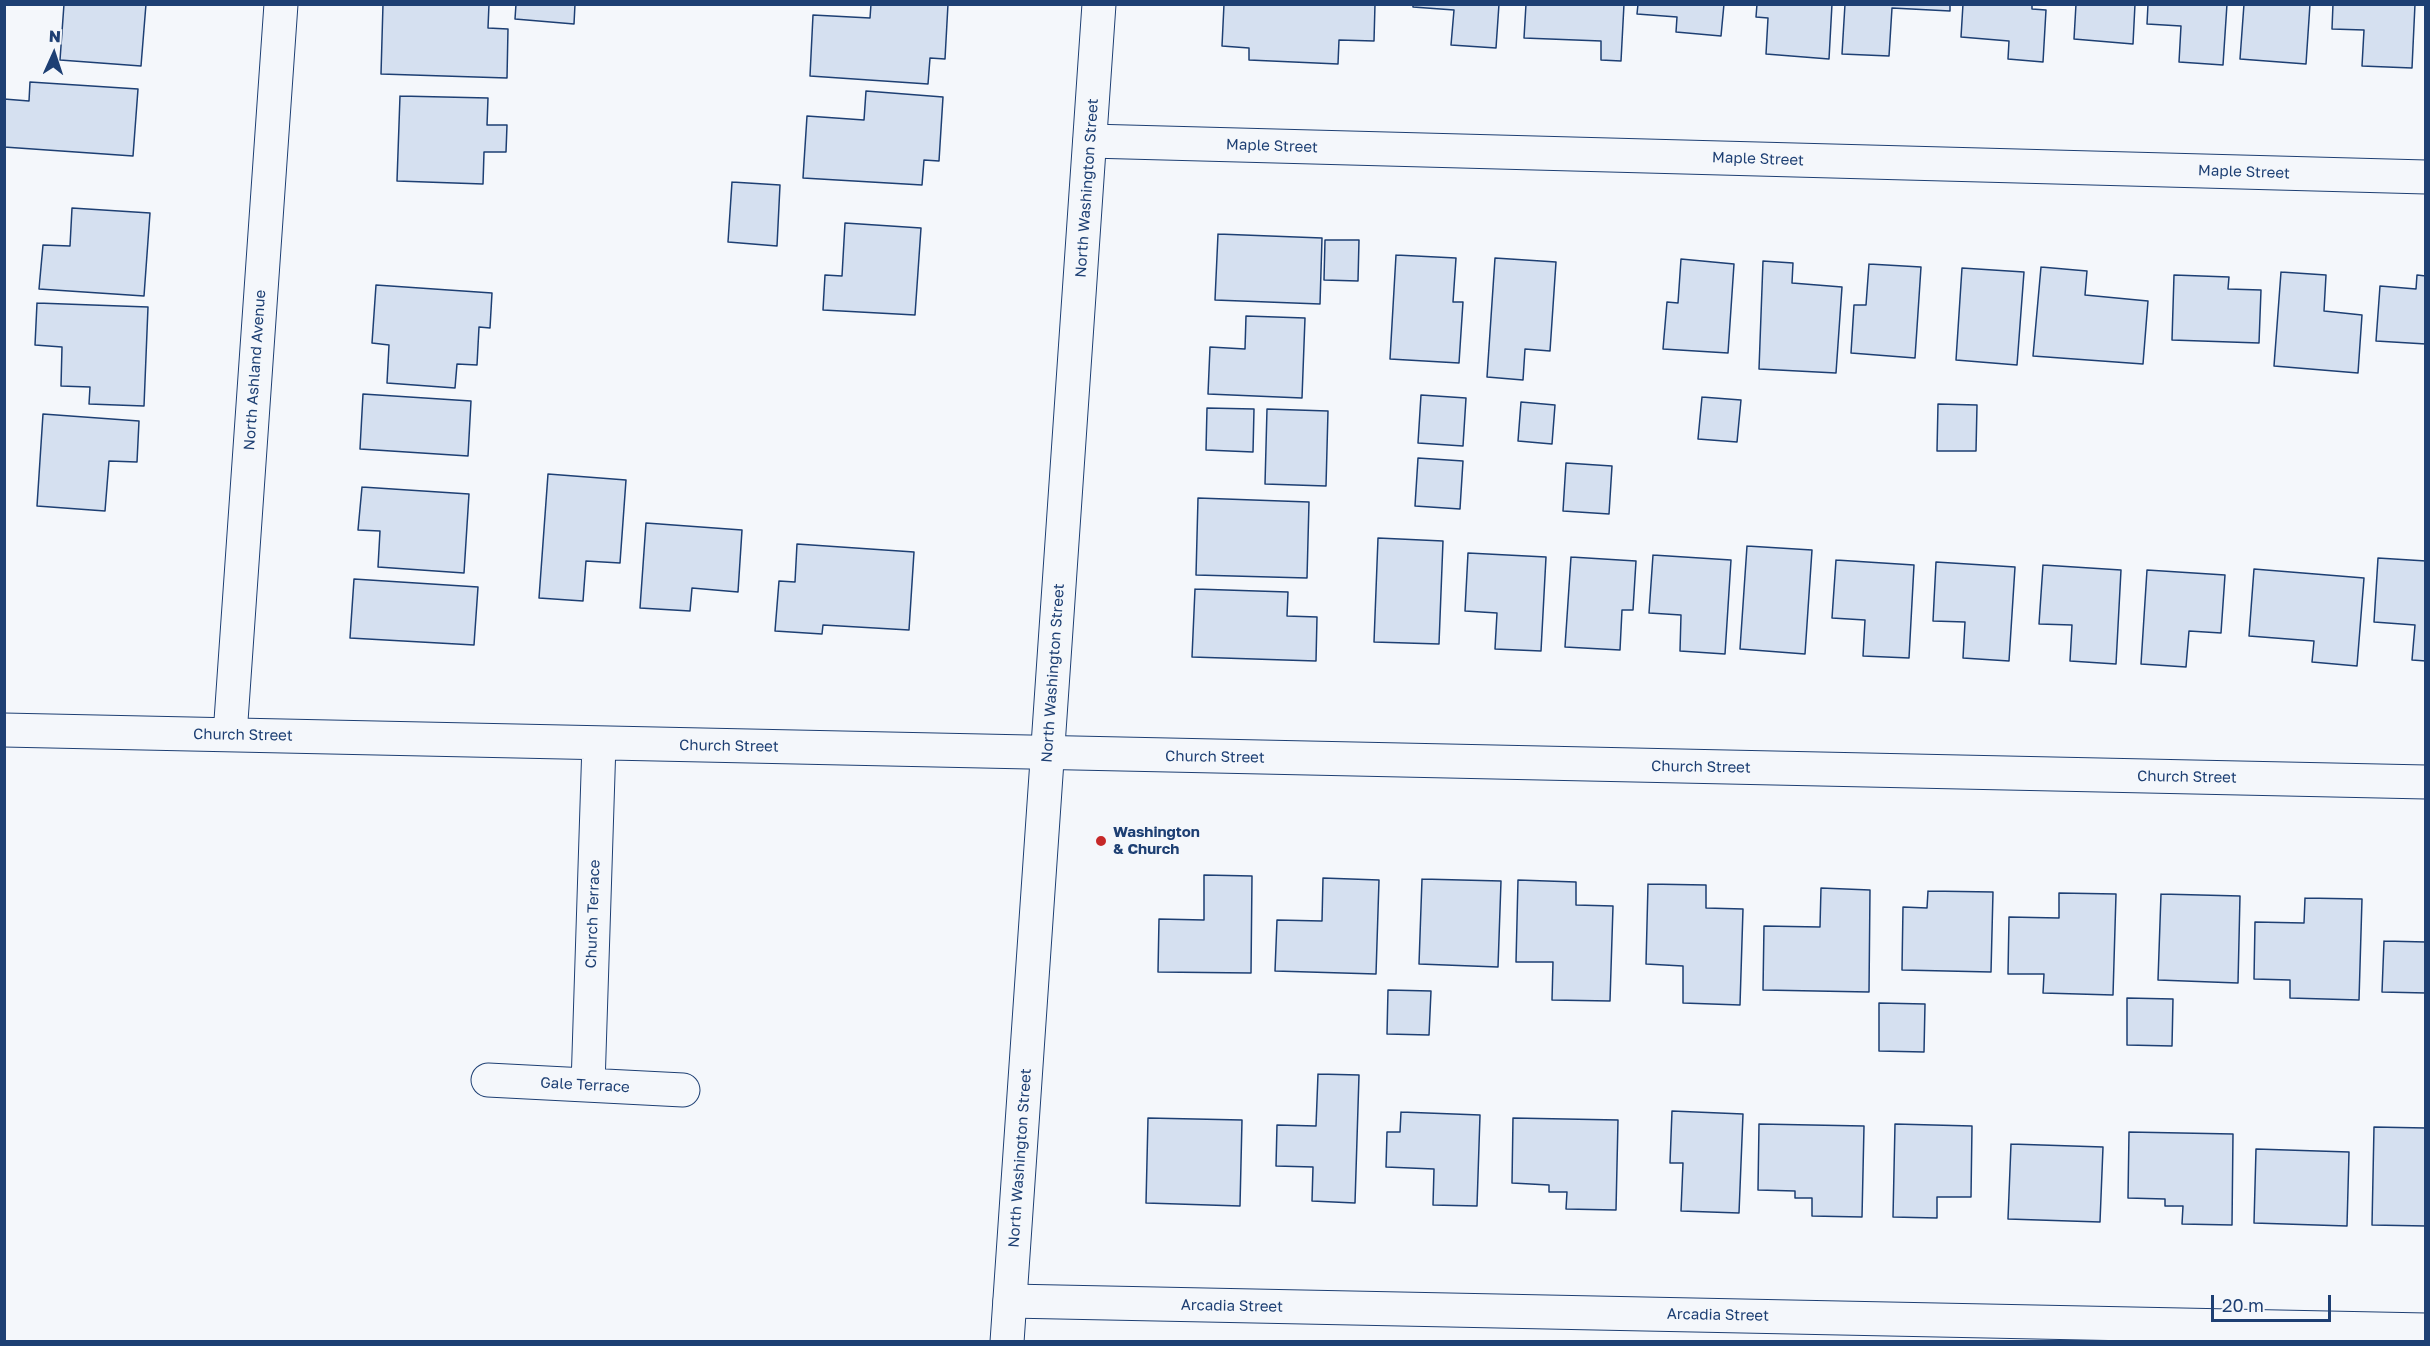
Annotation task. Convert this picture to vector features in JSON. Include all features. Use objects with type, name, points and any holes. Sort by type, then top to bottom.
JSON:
[{"type":"street","name":"North Ashland Avenue","points":[[230,735],[281,4]]},
{"type":"street","name":"North Washington Street","points":[[1007,1341],[1100,4]]},
{"type":"street","name":"Maple Street","points":[[1090,141],[2426,177]]},
{"type":"street","name":"Church Street","points":[[4,730],[2426,782]]},
{"type":"street","name":"Church Terrace","points":[[588,1084],[599,743]]},
{"type":"street","name":"Gale Terrace","points":[[488,1080],[683,1090]]},
{"type":"street","name":"Arcadia Street","points":[[1010,1301],[2426,1330]]},
{"type":"building","points":[[64,4],[146,4],[141,66],[60,60]]},
{"type":"building","points":[[383,4],[489,4],[488,28],[508,29],[507,78],[381,74]]},
{"type":"building","points":[[516,4],[575,4],[574,24],[515,19]]},
{"type":"building","points":[[871,4],[948,4],[945,59],[930,58],[928,84],[810,76],[813,15],[870,18]]},
{"type":"building","points":[[1224,4],[1375,4],[1374,41],[1339,40],[1338,64],[1249,60],[1249,48],[1222,46]]},
{"type":"building","points":[[1413,4],[1499,4],[1496,48],[1451,45],[1454,10],[1413,7]]},
{"type":"building","points":[[1526,4],[1624,4],[1621,61],[1601,60],[1601,41],[1524,38]]},
{"type":"building","points":[[1638,4],[1724,4],[1721,36],[1676,32],[1677,17],[1637,14]]},
{"type":"building","points":[[1757,4],[1832,4],[1829,59],[1766,54],[1768,18],[1756,17]]},
{"type":"building","points":[[1845,4],[1950,4],[1950,11],[1892,8],[1889,56],[1842,54]]},
{"type":"building","points":[[1963,4],[2032,4],[2032,9],[2046,10],[2043,62],[2008,59],[2009,41],[1961,37]]},
{"type":"building","points":[[2076,4],[2135,4],[2133,44],[2074,39]]},
{"type":"building","points":[[2148,4],[2227,4],[2223,65],[2179,62],[2181,26],[2147,24]]},
{"type":"building","points":[[2244,4],[2310,4],[2306,64],[2240,59]]},
{"type":"building","points":[[2333,4],[2415,4],[2412,68],[2362,66],[2364,30],[2332,29]]},
{"type":"building","points":[[30,82],[138,89],[133,156],[4,147],[4,99],[29,101]]},
{"type":"building","points":[[866,91],[943,97],[939,161],[924,160],[922,185],[803,178],[807,116],[864,120]]},
{"type":"building","points":[[400,96],[488,98],[487,125],[507,125],[506,152],[484,152],[483,184],[397,181]]},
{"type":"building","points":[[732,182],[780,185],[777,246],[728,242]]},
{"type":"building","points":[[72,208],[150,213],[144,296],[39,289],[43,245],[70,246]]},
{"type":"building","points":[[845,223],[921,228],[915,315],[823,310],[825,275],[842,276]]},
{"type":"building","points":[[1218,234],[1322,238],[1320,304],[1215,300]]},
{"type":"building","points":[[1325,240],[1359,240],[1358,281],[1324,280]]},
{"type":"building","points":[[1396,255],[1456,258],[1453,302],[1463,302],[1459,363],[1390,359]]},
{"type":"building","points":[[1495,258],[1556,262],[1550,351],[1525,349],[1523,380],[1487,377]]},
{"type":"building","points":[[1681,259],[1734,264],[1728,353],[1663,349],[1667,302],[1678,303]]},
{"type":"building","points":[[1763,261],[1793,263],[1792,283],[1842,287],[1836,373],[1759,369]]},
{"type":"building","points":[[1869,264],[1921,267],[1915,358],[1851,353],[1854,305],[1866,305]]},
{"type":"building","points":[[2041,267],[2087,271],[2085,295],[2148,301],[2143,364],[2033,356]]},
{"type":"building","points":[[1962,268],[2024,272],[2017,365],[1956,360]]},
{"type":"building","points":[[2281,272],[2326,275],[2324,311],[2362,315],[2358,373],[2274,366]]},
{"type":"building","points":[[2174,275],[2229,277],[2228,289],[2261,290],[2259,343],[2172,340]]},
{"type":"building","points":[[2417,275],[2426,276],[2426,344],[2376,341],[2380,286],[2416,289]]},
{"type":"building","points":[[376,285],[492,293],[490,328],[479,327],[477,365],[457,364],[455,388],[387,383],[389,345],[372,343]]},
{"type":"building","points":[[37,303],[148,307],[144,406],[89,404],[90,387],[61,386],[62,347],[35,345]]},
{"type":"building","points":[[1246,316],[1305,318],[1302,398],[1208,394],[1210,347],[1245,349]]},
{"type":"building","points":[[363,394],[471,401],[468,456],[360,449]]},
{"type":"building","points":[[1421,395],[1466,398],[1463,446],[1418,443]]},
{"type":"building","points":[[1702,397],[1741,400],[1737,442],[1698,439]]},
{"type":"building","points":[[1521,402],[1555,405],[1552,444],[1518,441]]},
{"type":"building","points":[[1938,404],[1977,405],[1976,451],[1937,451]]},
{"type":"building","points":[[1207,408],[1254,409],[1253,452],[1206,450]]},
{"type":"building","points":[[1267,409],[1328,411],[1326,486],[1265,484]]},
{"type":"building","points":[[43,414],[139,421],[137,462],[109,461],[105,511],[37,506]]},
{"type":"building","points":[[1418,458],[1463,461],[1460,509],[1415,506]]},
{"type":"building","points":[[1566,463],[1612,466],[1609,514],[1563,511]]},
{"type":"building","points":[[548,474],[626,480],[620,563],[586,561],[583,601],[539,598]]},
{"type":"building","points":[[362,487],[469,494],[464,573],[378,567],[380,531],[358,530]]},
{"type":"building","points":[[1198,498],[1309,502],[1307,578],[1196,575]]},
{"type":"building","points":[[646,523],[742,530],[738,592],[692,588],[690,611],[640,608]]},
{"type":"building","points":[[1378,538],[1443,541],[1439,644],[1374,642]]},
{"type":"building","points":[[797,544],[914,552],[909,630],[823,625],[822,634],[775,631],[779,581],[795,582]]},
{"type":"building","points":[[1747,546],[1812,550],[1805,654],[1740,649]]},
{"type":"building","points":[[1468,553],[1546,557],[1541,651],[1495,649],[1497,613],[1465,611]]},
{"type":"building","points":[[1653,555],[1731,560],[1725,654],[1680,651],[1681,615],[1649,613]]},
{"type":"building","points":[[1571,557],[1636,561],[1633,610],[1622,610],[1620,650],[1565,647]]},
{"type":"building","points":[[2378,558],[2426,561],[2426,661],[2412,660],[2415,625],[2374,622]]},
{"type":"building","points":[[1836,560],[1914,565],[1909,658],[1863,656],[1865,620],[1832,618]]},
{"type":"building","points":[[1936,562],[2015,567],[2009,661],[1963,658],[1965,622],[1933,621]]},
{"type":"building","points":[[2043,565],[2121,570],[2116,664],[2070,661],[2072,625],[2039,624]]},
{"type":"building","points":[[2254,569],[2364,578],[2357,666],[2312,662],[2314,641],[2249,636]]},
{"type":"building","points":[[2147,570],[2225,575],[2221,633],[2189,631],[2186,667],[2141,664]]},
{"type":"building","points":[[354,579],[478,587],[474,645],[350,638]]},
{"type":"building","points":[[1195,589],[1288,592],[1287,616],[1317,617],[1316,661],[1192,657]]},
{"type":"building","points":[[1204,875],[1252,876],[1251,973],[1158,972],[1159,919],[1204,920]]},
{"type":"building","points":[[1323,878],[1379,880],[1376,974],[1275,971],[1277,920],[1322,921]]},
{"type":"building","points":[[1422,879],[1501,881],[1498,967],[1419,964]]},
{"type":"building","points":[[1518,880],[1576,882],[1576,905],[1613,906],[1610,1001],[1552,1000],[1553,962],[1516,962]]},
{"type":"building","points":[[1648,884],[1706,885],[1706,908],[1743,909],[1740,1005],[1683,1003],[1683,966],[1646,964]]},
{"type":"building","points":[[1821,888],[1870,890],[1869,992],[1763,990],[1764,926],[1820,927]]},
{"type":"building","points":[[1928,891],[1993,892],[1991,972],[1902,970],[1903,907],[1927,908]]},
{"type":"building","points":[[2059,893],[2116,894],[2113,995],[2043,993],[2044,974],[2008,974],[2009,917],[2059,918]]},
{"type":"building","points":[[2161,894],[2240,896],[2238,983],[2158,980]]},
{"type":"building","points":[[2305,898],[2362,899],[2359,1000],[2290,998],[2290,980],[2254,979],[2255,922],[2304,923]]},
{"type":"building","points":[[2384,941],[2426,942],[2426,993],[2382,992]]},
{"type":"building","points":[[1388,990],[1431,991],[1429,1035],[1387,1034]]},
{"type":"building","points":[[2127,998],[2173,999],[2172,1046],[2127,1045]]},
{"type":"building","points":[[1879,1003],[1925,1004],[1924,1052],[1879,1051]]},
{"type":"building","points":[[1318,1074],[1359,1075],[1355,1203],[1312,1201],[1313,1167],[1276,1166],[1277,1125],[1316,1126]]},
{"type":"building","points":[[1672,1111],[1743,1114],[1739,1213],[1681,1211],[1683,1163],[1670,1163]]},
{"type":"building","points":[[1401,1112],[1480,1115],[1477,1206],[1433,1205],[1434,1169],[1386,1167],[1387,1132],[1400,1132]]},
{"type":"building","points":[[1148,1118],[1242,1120],[1240,1206],[1146,1203]]},
{"type":"building","points":[[1513,1118],[1618,1120],[1616,1210],[1566,1209],[1567,1192],[1549,1192],[1549,1185],[1512,1183]]},
{"type":"building","points":[[1759,1124],[1864,1126],[1862,1217],[1812,1216],[1812,1198],[1795,1198],[1795,1191],[1758,1190]]},
{"type":"building","points":[[1895,1124],[1972,1126],[1971,1197],[1937,1197],[1937,1218],[1893,1217]]},
{"type":"building","points":[[2374,1127],[2426,1128],[2426,1226],[2372,1225]]},
{"type":"building","points":[[2129,1132],[2233,1134],[2232,1225],[2182,1224],[2183,1206],[2165,1206],[2165,1199],[2128,1198]]},
{"type":"building","points":[[2011,1144],[2103,1147],[2100,1222],[2008,1219]]},
{"type":"building","points":[[2256,1149],[2349,1152],[2347,1226],[2254,1223]]},
{"type":"place","name":"Washington & Church","points":[[1101,841]]}]
